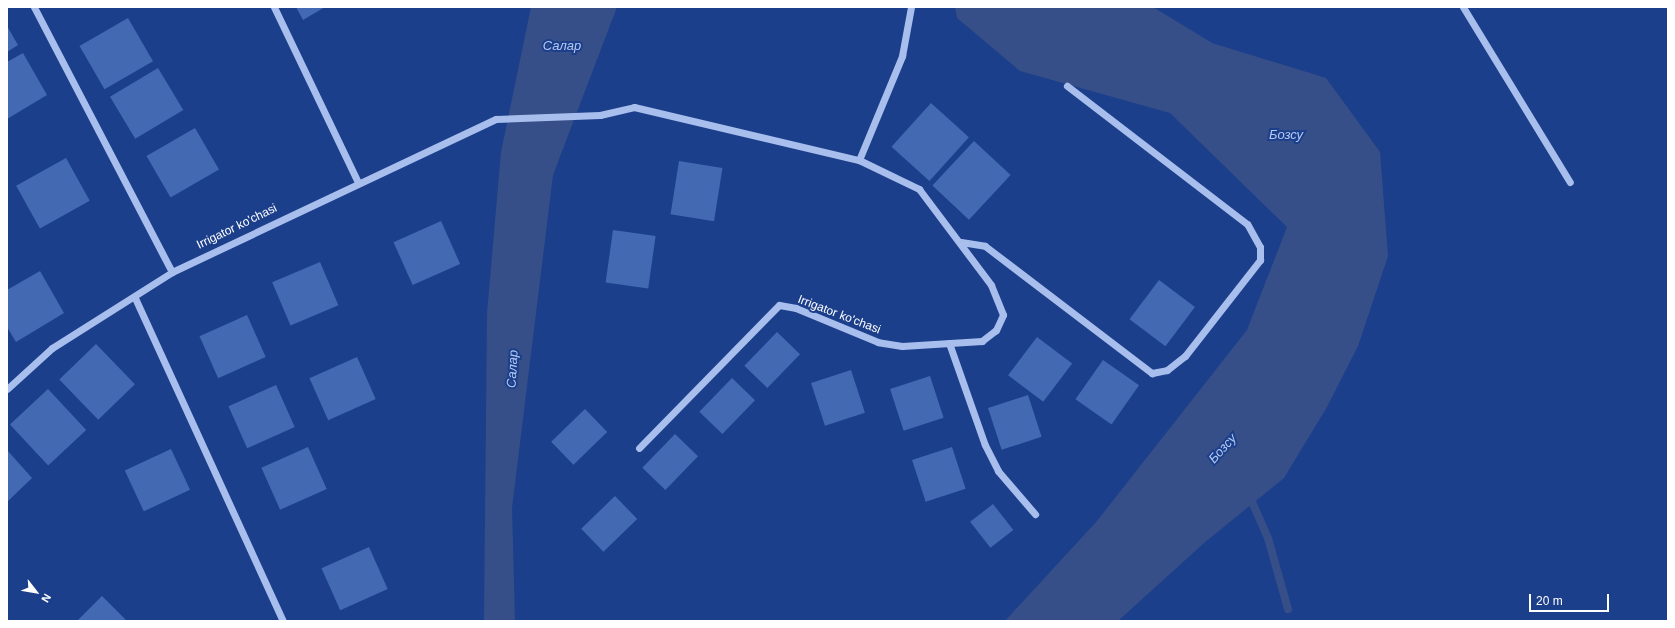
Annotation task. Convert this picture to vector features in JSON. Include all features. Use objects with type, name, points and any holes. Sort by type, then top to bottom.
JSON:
[{"type":"street","points":[[34,7],[172,272]]},
{"type":"street","points":[[274,7],[358,182]]},
{"type":"street","points":[[859,160],[902,56],[911,7]]},
{"type":"street","points":[[1463,7],[1570,182]]},
{"type":"street","points":[[961,242],[985,246],[1152,373],[1167,370],[1185,356],[1260,260],[1260,247],[1247,224],[1067,86]]},
{"type":"street","name":"Irrigator ko'chasi","points":[[7,389],[52,348],[135,298],[172,272],[358,182],[496,119],[600,115],[634,107],[859,160],[919,189],[961,242],[991,285],[1003,315],[996,330],[982,341],[902,346],[878,342],[796,308],[779,305],[639,448]]},
{"type":"street","points":[[135,298],[283,621]]},
{"type":"street","points":[[949,343],[985,445],[998,470],[1035,514]]},
{"type":"water","name":"Салар","points":[[531,7],[617,7],[553,175],[512,508],[515,621],[484,621],[487,314],[501,152]]},
{"type":"water","name":"Бозсу","points":[[955,7],[1153,7],[1212,43],[1326,78],[1380,152],[1388,256],[1358,346],[1327,407],[1284,478],[1204,543],[1118,621],[1005,621],[1097,521],[1247,330],[1287,227],[1170,113],[1020,71],[957,18]]},
{"type":"building","points":[[296,7],[325,7],[303,20]]},
{"type":"building","points":[[128,18],[153,61],[105,89],[80,46]]},
{"type":"building","points":[[7,26],[18,45],[7,52]]},
{"type":"building","points":[[23,53],[47,95],[7,119],[7,62]]},
{"type":"building","points":[[158,68],[183,110],[135,139],[110,97]]},
{"type":"building","points":[[931,103],[969,137],[929,181],[892,147]]},
{"type":"building","points":[[195,128],[219,170],[171,198],[147,156]]},
{"type":"building","points":[[974,141],[1011,175],[969,220],[932,186]]},
{"type":"building","points":[[66,158],[90,201],[40,228],[16,186]]},
{"type":"building","points":[[679,161],[722,168],[714,221],[671,214]]},
{"type":"building","points":[[441,221],[460,264],[413,285],[393,242]]},
{"type":"building","points":[[613,230],[656,236],[648,288],[606,282]]},
{"type":"building","points":[[320,262],[338,305],[290,326],[272,282]]},
{"type":"building","points":[[40,271],[64,313],[16,342],[7,327],[7,290]]},
{"type":"building","points":[[1159,280],[1195,307],[1165,346],[1130,319]]},
{"type":"building","points":[[247,315],[266,357],[218,378],[199,336]]},
{"type":"building","points":[[777,332],[800,354],[767,388],[744,366]]},
{"type":"building","points":[[1037,337],[1072,363],[1043,402],[1008,375]]},
{"type":"building","points":[[96,344],[135,384],[98,420],[59,379]]},
{"type":"building","points":[[357,357],[376,399],[328,420],[309,378]]},
{"type":"building","points":[[1103,360],[1139,385],[1112,425],[1075,399]]},
{"type":"building","points":[[851,370],[865,413],[825,426],[811,383]]},
{"type":"building","points":[[930,376],[944,418],[904,431],[890,389]]},
{"type":"building","points":[[732,378],[755,400],[722,434],[699,412]]},
{"type":"building","points":[[276,385],[295,427],[247,448],[228,406]]},
{"type":"building","points":[[48,389],[86,430],[48,465],[10,424]]},
{"type":"building","points":[[1028,395],[1042,437],[1002,450],[988,408]]},
{"type":"building","points":[[585,409],[607,432],[573,465],[551,442]]},
{"type":"building","points":[[675,434],[698,456],[665,490],[642,468]]},
{"type":"building","points":[[308,447],[327,489],[280,510],[261,468]]},
{"type":"building","points":[[952,447],[966,489],[926,502],[912,460]]},
{"type":"building","points":[[171,449],[190,490],[144,511],[125,471]]},
{"type":"building","points":[[7,450],[32,478],[7,502]]},
{"type":"building","points":[[615,496],[637,519],[603,552],[581,529]]},
{"type":"building","points":[[993,504],[1013,530],[990,548],[970,522]]},
{"type":"building","points":[[369,547],[388,589],[340,610],[321,568]]},
{"type":"building","points":[[102,596],[127,621],[77,621]]},
{"type":"waterway","points":[[1249,495],[1268,538],[1288,609]]}]
